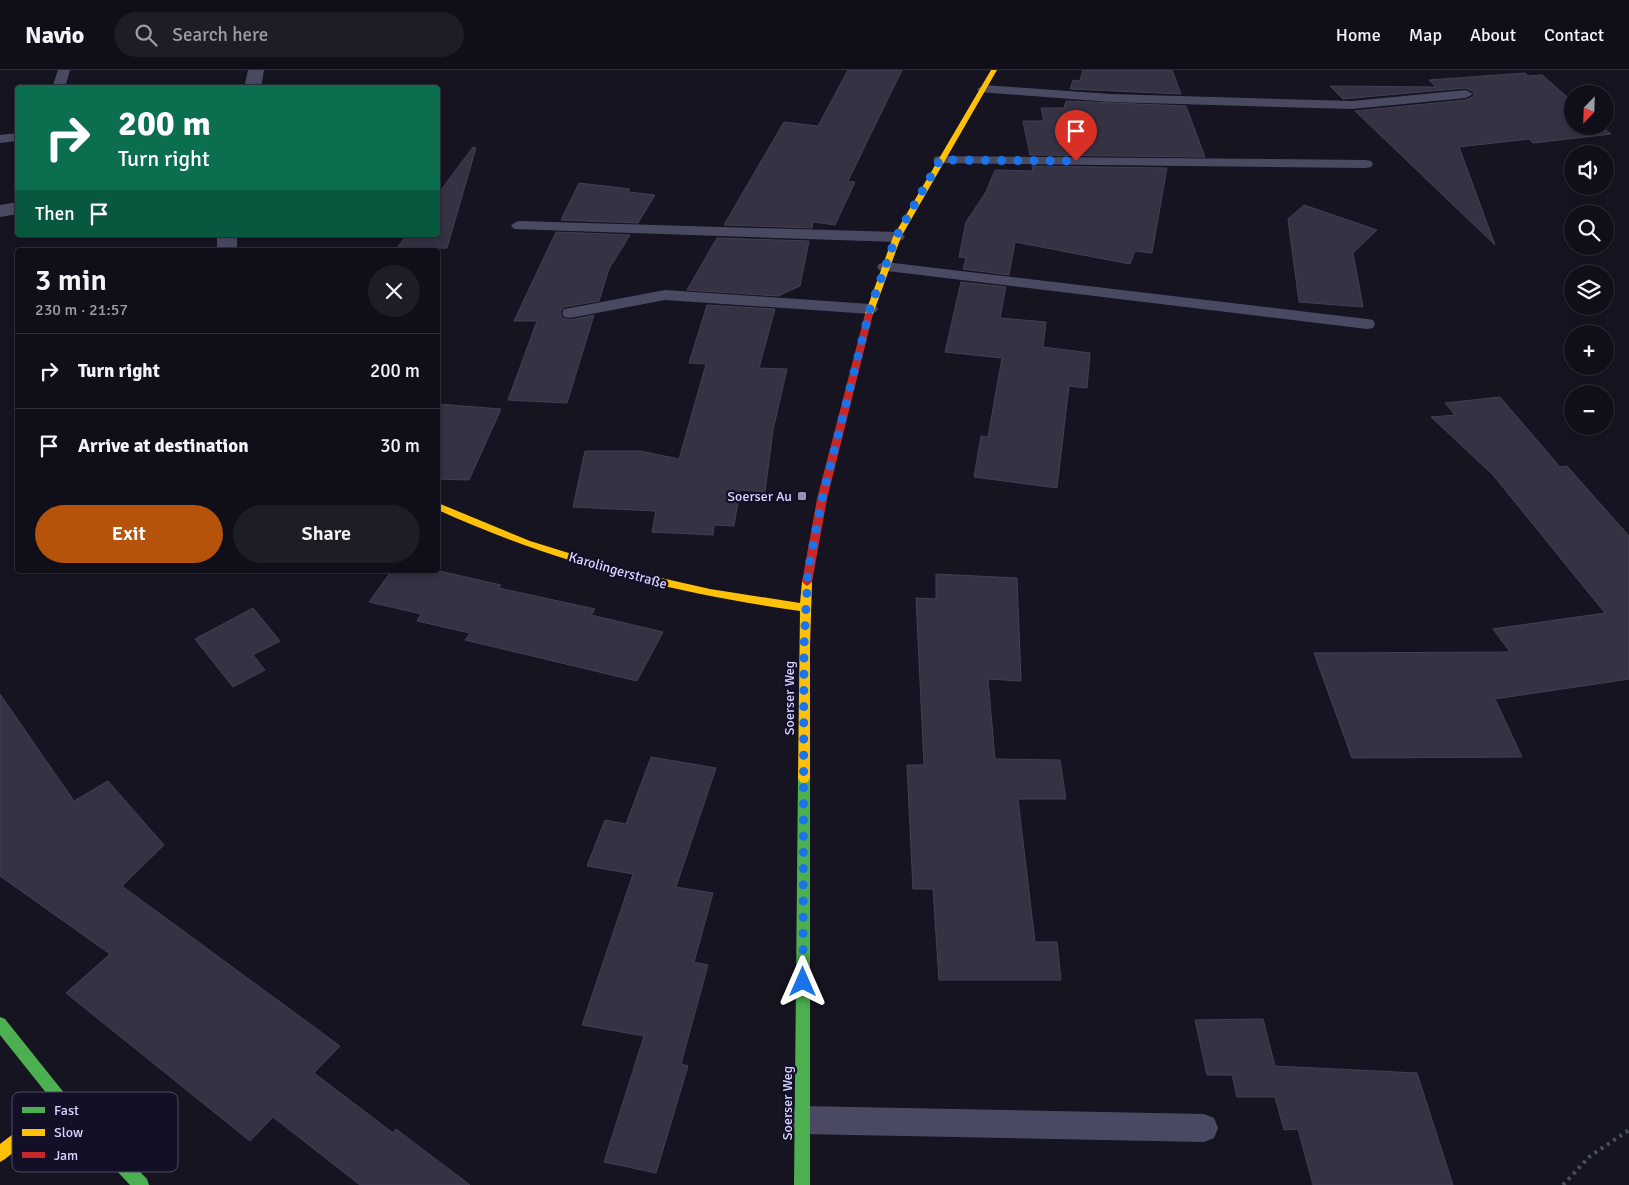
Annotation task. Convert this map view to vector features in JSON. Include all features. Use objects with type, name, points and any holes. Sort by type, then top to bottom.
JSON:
[{"type":"street","points":[[253,85],[256,70]]},
{"type":"street","name":"Soerser Weg","points":[[802,1185],[805,608],[808,571],[822,499],[870,309],[884,267],[896,237],[994,70]]},
{"type":"street","points":[[0,211],[15,208]]},
{"type":"street","name":"Karolingerstraße","points":[[440,507],[509,538],[609,569],[705,594],[805,608]]},
{"type":"street","points":[[0,1024],[54,1092]]},
{"type":"street","points":[[0,1154],[12,1145]]},
{"type":"street","points":[[129,1172],[141,1185]]},
{"type":"lane","points":[[59,85],[64,70]]},
{"type":"lane","points":[[984,89],[1110,98],[1352,105],[1466,94]]},
{"type":"lane","points":[[0,139],[15,137]]},
{"type":"lane","points":[[940,160],[1366,164]]},
{"type":"lane","points":[[519,226],[896,237]]},
{"type":"lane","points":[[884,267],[1367,324]]},
{"type":"lane","points":[[570,312],[665,294],[870,309]]},
{"type":"lane","points":[[802,1120],[1204,1128]]},
{"type":"path","points":[[1563,1185],[1589,1156],[1629,1130]]},
{"type":"building","points":[[848,70],[902,70],[848,181],[855,182],[835,225],[813,222],[812,228],[724,225],[784,122],[818,126]]},
{"type":"building","points":[[1083,70],[1172,70],[1181,94],[1070,89],[1073,80],[1080,81]]},
{"type":"building","points":[[1525,73],[1528,76],[1542,75],[1564,94],[1564,135],[1602,135],[1533,143],[1529,139],[1459,147],[1495,245],[1355,111],[1466,100],[1474,96],[1474,92],[1466,88],[1343,99],[1330,86],[1436,87],[1429,80]]},
{"type":"building","points":[[1066,101],[1186,106],[1205,157],[1030,155],[1023,121],[1044,121],[1041,108],[1064,108]]},
{"type":"building","points":[[473,147],[476,148],[447,248],[397,248],[405,237],[440,237],[440,191]]},
{"type":"building","points":[[1032,166],[1167,168],[1152,253],[1135,251],[1130,264],[1015,242],[1009,275],[963,269],[966,258],[959,257],[966,222],[986,192],[995,170],[1033,171]]},
{"type":"building","points":[[579,183],[630,189],[628,192],[655,195],[638,223],[561,220]]},
{"type":"building","points":[[1304,205],[1377,230],[1353,253],[1363,307],[1299,302],[1288,219]]},
{"type":"building","points":[[556,232],[630,235],[609,269],[599,301],[564,307],[560,312],[562,318],[570,320],[594,315],[567,403],[508,400],[537,321],[514,321]]},
{"type":"building","points":[[717,238],[809,241],[800,286],[778,296],[687,290]]},
{"type":"building","points":[[961,282],[1006,287],[1000,318],[1046,322],[1043,347],[1090,353],[1087,388],[1069,386],[1057,488],[974,477],[981,436],[988,437],[1002,358],[945,352]]},
{"type":"building","points":[[707,305],[775,309],[759,368],[787,369],[773,430],[765,492],[740,490],[734,526],[714,525],[713,535],[652,532],[656,511],[573,507],[585,451],[640,451],[679,459],[706,364],[689,363]]},
{"type":"building","points":[[1500,397],[1560,467],[1567,466],[1629,536],[1629,679],[1495,699],[1522,757],[1352,758],[1314,653],[1510,652],[1493,629],[1605,613],[1493,475],[1431,417],[1455,415],[1445,403]]},
{"type":"building","points":[[440,404],[501,409],[469,480],[440,479]]},
{"type":"building","points":[[440,571],[501,585],[499,588],[595,609],[591,615],[663,632],[637,681],[465,640],[470,633],[417,621],[421,614],[369,602],[390,573],[440,573]]},
{"type":"building","points":[[936,574],[1017,578],[1021,681],[988,679],[995,759],[1060,760],[1066,799],[1018,799],[1035,942],[1057,942],[1061,980],[939,980],[933,889],[913,889],[907,765],[924,765],[916,598],[936,599]]},
{"type":"building","points":[[253,608],[280,641],[253,655],[265,670],[233,687],[195,639]]},
{"type":"building","points":[[0,694],[74,801],[108,781],[164,845],[122,886],[340,1046],[314,1073],[393,1133],[396,1129],[470,1185],[360,1185],[273,1117],[250,1141],[66,993],[110,954],[0,876]]},
{"type":"building","points":[[651,757],[716,768],[676,887],[713,893],[694,962],[708,965],[681,1064],[688,1066],[656,1173],[604,1162],[644,1036],[582,1025],[633,874],[587,866],[605,820],[626,824]]},
{"type":"building","points":[[1263,1019],[1275,1066],[1417,1073],[1453,1185],[1313,1185],[1298,1129],[1284,1130],[1275,1097],[1237,1097],[1232,1075],[1207,1075],[1195,1020]]},
{"type":"traffic: fast","points":[[802,1185],[804,778]]},
{"type":"traffic: fast","points":[[0,1024],[54,1092]]},
{"type":"traffic: fast","points":[[129,1172],[141,1185]]},
{"type":"traffic: slow","points":[[869,314],[897,237],[994,70]]},
{"type":"traffic: slow","points":[[440,507],[526,543],[571,559],[617,572],[710,593],[805,608]]},
{"type":"traffic: slow","points":[[804,778],[804,646],[807,582]]},
{"type":"traffic: slow","points":[[0,1154],[12,1145]]},
{"type":"traffic: jam","points":[[807,582],[822,499],[869,314]]},
{"type":"place","name":"Soerser Au","points":[[802,496]]},
{"type":"route","points":[[803,982],[804,646],[808,571],[822,499],[870,309],[896,237],[940,160],[1076,161]]}]
